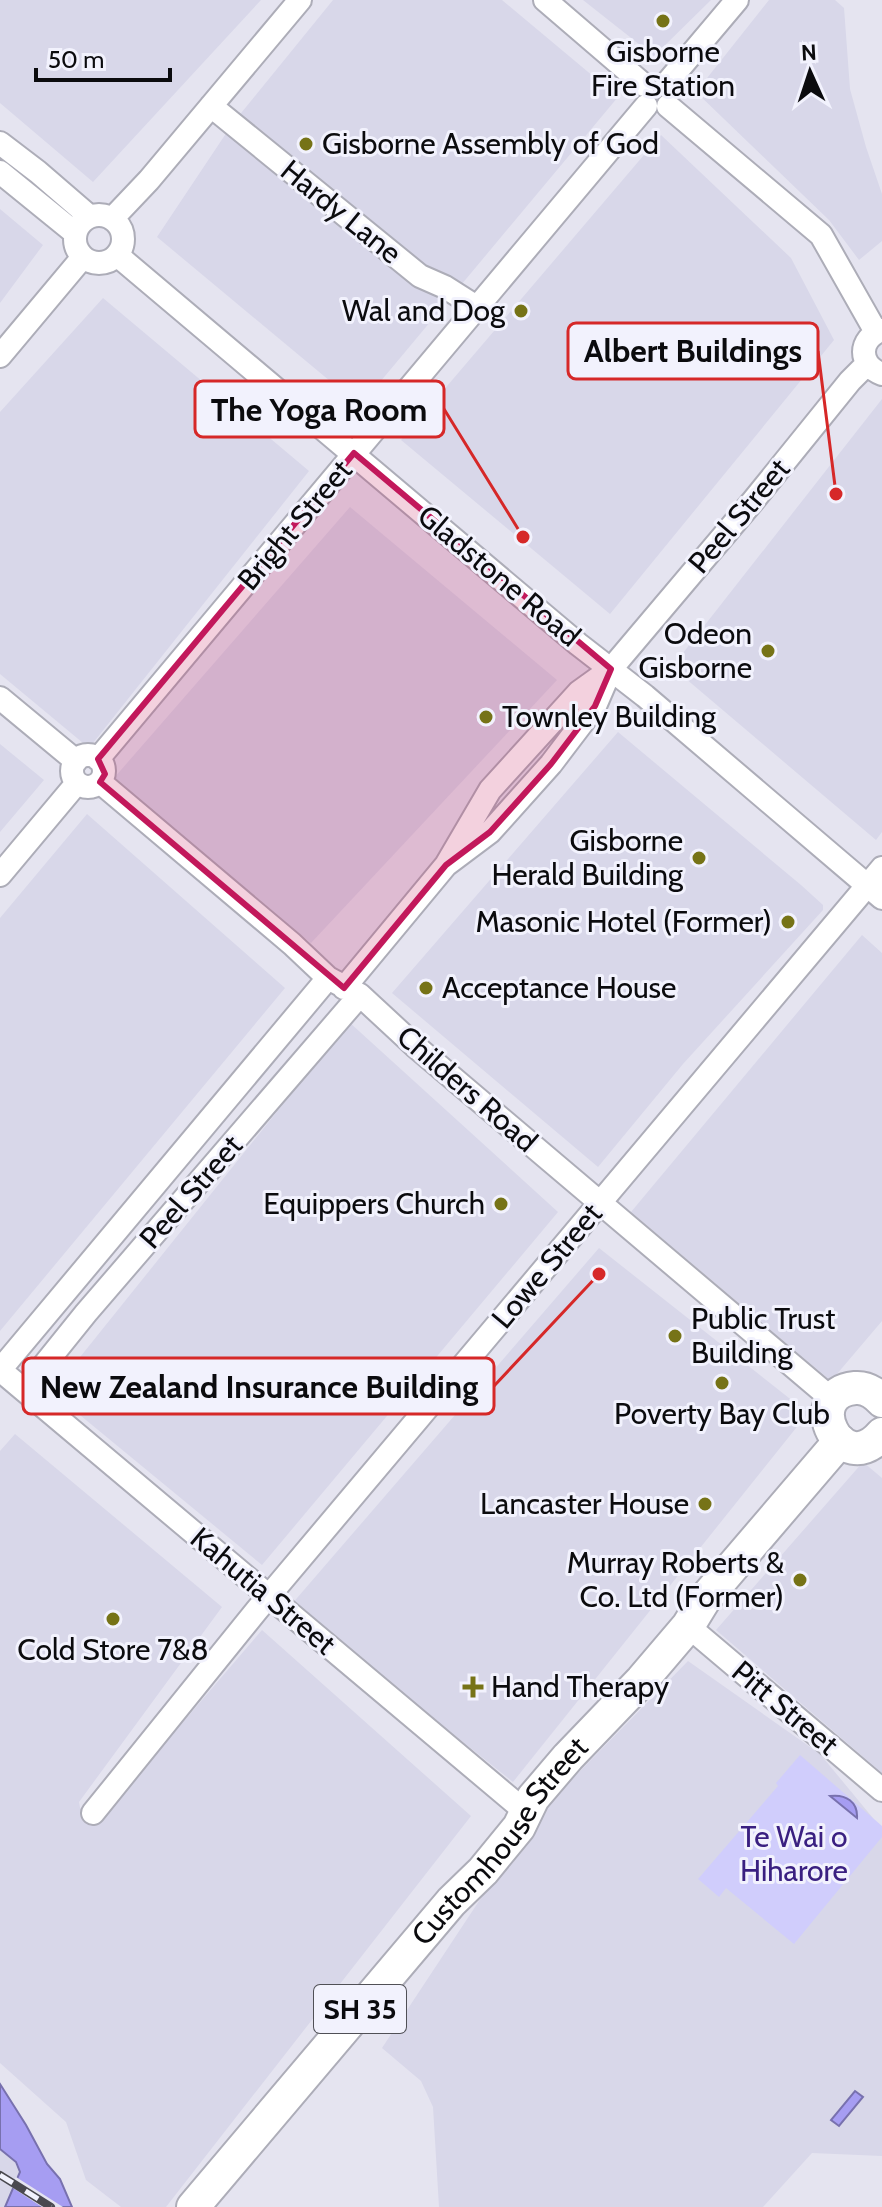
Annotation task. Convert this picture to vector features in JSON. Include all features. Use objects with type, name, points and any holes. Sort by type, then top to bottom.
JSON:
[{"type":"highway","points":[[881,1396],[863,1388],[846,1390],[829,1407],[828,1422],[834,1436],[856,1447],[873,1443],[881,1437]]},
{"type":"highway","name":"Customhouse Street","points":[[193,2207],[451,1902],[483,1871],[519,1827],[533,1798],[642,1680],[688,1626],[704,1600],[840,1441]]},
{"type":"street","points":[[0,172],[92,223],[119,226],[123,235],[117,255],[104,262],[95,262],[83,257],[77,248],[92,223],[149,180],[300,0]]},
{"type":"street","points":[[545,0],[821,235],[879,331],[870,337],[864,350],[875,369]]},
{"type":"street","name":"Bright Street","points":[[84,775],[87,755],[98,759],[737,0]]},
{"type":"street","name":"Hardy Lane","points":[[211,106],[420,276],[445,287],[478,308]]},
{"type":"street","points":[[0,143],[38,172],[92,223]]},
{"type":"street","name":"Gladstone Road","points":[[117,255],[611,669],[877,884]]},
{"type":"street","points":[[0,356],[83,257]]},
{"type":"street","name":"Peel Street","points":[[9,1384],[446,865],[490,832],[551,764],[595,706],[611,669],[850,381],[875,369]]},
{"type":"street","name":"Childers Road","points":[[0,698],[84,775],[415,1046],[833,1400]]},
{"type":"street","points":[[0,875],[84,775]]},
{"type":"street","name":"Lowe Street","points":[[93,1813],[269,1596],[600,1203],[877,884]]},
{"type":"street","name":"Peel Street","points":[[9,1384],[86,1313],[344,987]]},
{"type":"street","name":"Kahutia Street","points":[[9,1384],[269,1596],[526,1812]]},
{"type":"street","name":"Pitt Street","points":[[688,1626],[882,1790]]},
{"type":"highlighted area","points":[[354,453],[611,669],[595,706],[551,764],[490,832],[446,865],[344,988],[100,782],[105,774],[98,759]]},
{"type":"shaded area","points":[[0,0],[261,0],[93,182],[0,103]]},
{"type":"shaded area","points":[[333,0],[502,0],[618,97],[360,406],[157,237],[233,123]]},
{"type":"shaded area","points":[[583,0],[711,0],[654,56]]},
{"type":"shaded area","points":[[769,0],[835,0],[844,8],[850,89],[882,194],[882,241],[859,260],[829,220],[696,92]]},
{"type":"shaded area","points":[[661,135],[791,258],[834,340],[610,614],[401,440]]},
{"type":"shaded area","points":[[0,209],[43,245],[0,303]]},
{"type":"shaded area","points":[[103,298],[309,471],[89,748],[0,674],[0,412]]},
{"type":"shaded area","points":[[882,399],[882,832],[876,840],[672,667]]},
{"type":"shaded area","points":[[350,507],[557,680],[311,943],[114,778]]},
{"type":"shaded area","points":[[618,732],[801,885],[823,905],[823,910],[683,1064],[598,1167],[392,993]]},
{"type":"shaded area","points":[[0,744],[44,780],[0,832]]},
{"type":"shaded area","points":[[87,814],[285,988],[0,1331],[0,918]]},
{"type":"shaded area","points":[[862,935],[882,953],[882,1321],[831,1381],[631,1212]]},
{"type":"shaded area","points":[[349,1022],[558,1212],[262,1565],[52,1392]]},
{"type":"shaded area","points":[[599,1248],[808,1413],[513,1782],[291,1605]]},
{"type":"shaded area","points":[[15,1434],[222,1607],[79,1802],[81,1813],[92,1822],[99,1820],[262,1630],[471,1816],[166,2207],[121,2207],[86,2180],[66,2122],[0,2063],[0,1451]]},
{"type":"shaded area","points":[[863,1462],[882,1478],[882,1773],[716,1630]]},
{"type":"shaded area","points":[[688,1661],[820,1754],[882,1829],[882,2156],[812,2153],[763,2207],[439,2207],[433,2107],[421,2081],[382,2048],[533,1819]]},
{"type":"shaded area","points":[[830,1796],[850,1800],[857,1818]]},
{"type":"shaded area","points":[[0,2084],[47,2164],[60,2179],[72,2207],[5,2207],[20,2172],[16,2162],[0,2149]]},
{"type":"shaded area","points":[[855,2091],[863,2097],[839,2126],[831,2120]]},
{"type":"shaded area","points":[[0,2149],[16,2162],[20,2172],[5,2207],[0,2207]]},
{"type":"green space","name":"Te Wai o Hiharore","points":[[800,1755],[882,1826],[882,1837],[794,1944],[726,1888],[719,1897],[698,1879],[778,1786],[776,1783]]},
{"type":"pier","points":[[16,2177],[63,2207],[42,2207],[10,2186]]},
{"type":"railway","points":[[0,2175],[51,2207]]},
{"type":"place","name":"Gisborne Fire Station","points":[[663,21]]},
{"type":"place","name":"Gisborne Assembly of God","points":[[306,144]]},
{"type":"place","name":"Wal and Dog","points":[[521,311]]},
{"type":"place","name":"Albert Buildings","points":[[836,494]]},
{"type":"place","name":"The Yoga Room","points":[[523,537]]},
{"type":"place","name":"Odeon Gisborne","points":[[768,651]]},
{"type":"place","name":"Townley Building","points":[[486,717]]},
{"type":"place","name":"Gisborne Herald Building","points":[[699,858]]},
{"type":"place","name":"Masonic Hotel (Former)","points":[[788,922]]},
{"type":"place","name":"Acceptance House","points":[[426,988]]},
{"type":"place","name":"Equippers Church","points":[[501,1204]]},
{"type":"place","name":"New Zealand Insurance Building","points":[[599,1274]]},
{"type":"place","name":"Public Trust Building","points":[[675,1336]]},
{"type":"place","name":"Poverty Bay Club","points":[[722,1383]]},
{"type":"place","name":"Lancaster House","points":[[705,1504]]},
{"type":"place","name":"Murray Roberts & Co. Ltd (Former)","points":[[800,1580]]},
{"type":"place","name":"Cold Store 7&8","points":[[113,1619]]},
{"type":"place","name":"Hand Therapy","points":[[473,1687]]}]
